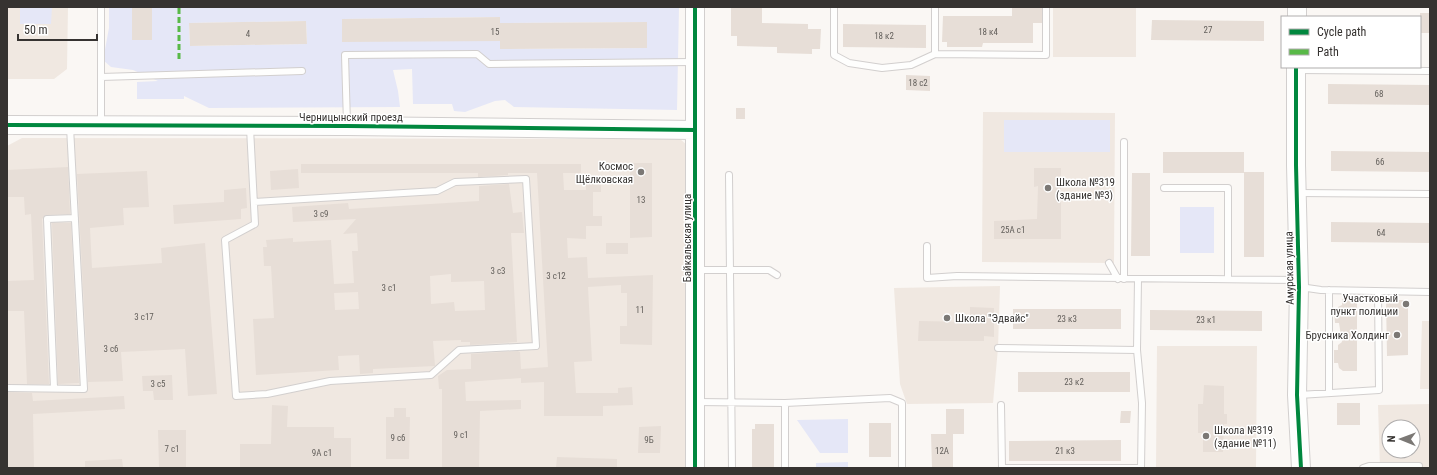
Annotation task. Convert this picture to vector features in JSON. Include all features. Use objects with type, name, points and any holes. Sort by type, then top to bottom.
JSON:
[{"type":"street","name":"Байкальская улица","points":[[695,7],[695,468]]},
{"type":"street","name":"Амурская улица","points":[[1296,68],[1296,193],[1299,283],[1297,395],[1301,468]]},
{"type":"street","name":"Черницынский проезд","points":[[7,125],[347,126],[695,130]]},
{"type":"lane","points":[[101,7],[101,125]]},
{"type":"lane","points":[[834,7],[834,55],[849,63],[882,68],[911,64],[935,54],[1046,55],[1046,7]]},
{"type":"lane","points":[[935,7],[935,54]]},
{"type":"lane","points":[[347,126],[345,55],[477,54],[489,64],[695,62]]},
{"type":"lane","points":[[1296,68],[1430,71]]},
{"type":"lane","points":[[101,77],[302,71]]},
{"type":"lane","points":[[7,388],[84,389],[70,125]]},
{"type":"lane","points":[[250,126],[255,224],[225,240],[236,396],[266,394],[330,381],[431,375],[459,350],[536,346],[526,179],[455,182],[437,191],[254,202]]},
{"type":"lane","points":[[1121,279],[1124,142]]},
{"type":"lane","points":[[729,175],[732,468]]},
{"type":"lane","points":[[1164,188],[1228,188],[1228,278]]},
{"type":"lane","points":[[1296,193],[1430,194]]},
{"type":"lane","points":[[54,388],[47,219],[75,218]]},
{"type":"lane","points":[[927,246],[927,278],[956,276],[1121,279],[1228,278],[1299,283],[1329,290],[1430,292]]},
{"type":"lane","points":[[1109,263],[1121,279]]},
{"type":"lane","points":[[696,270],[769,270],[777,275]]},
{"type":"lane","points":[[1001,405],[1002,467],[1141,468],[1142,403],[1136,350],[1138,279]]},
{"type":"lane","points":[[1329,290],[1329,393]]},
{"type":"lane","points":[[1297,395],[1379,390],[1378,292]]},
{"type":"lane","points":[[998,348],[1136,350]]},
{"type":"lane","points":[[695,402],[785,403],[890,398],[902,403],[902,468]]},
{"type":"lane","points":[[785,403],[785,468]]},
{"type":"lane","points":[[1363,468],[1419,466]]},
{"type":"shaded area","points":[[7,7],[68,7],[67,69],[54,79],[7,79]]},
{"type":"shaded area","points":[[20,7],[52,7],[51,24],[20,24]]},
{"type":"shaded area","points":[[109,7],[132,7],[132,40],[152,40],[152,7],[679,7],[677,110],[514,107],[505,100],[495,101],[465,112],[454,111],[452,104],[413,104],[412,69],[393,70],[400,107],[209,108],[184,96],[184,99],[137,99],[137,82],[158,81],[133,70],[111,67],[103,60],[109,28]],"holes":[[[499,17],[500,23],[647,22],[647,48],[500,49],[500,41],[342,19]],[[306,21],[307,44],[190,46],[189,23]]]},
{"type":"shaded area","points":[[1053,7],[1136,7],[1136,57],[1053,57]]},
{"type":"shaded area","name":"Школа №319 (здание №3)","points":[[983,112],[1115,113],[1114,263],[982,262]]},
{"type":"shaded area","points":[[1004,120],[1110,120],[1110,152],[1004,152]]},
{"type":"shaded area","points":[[22,138],[680,139],[688,146],[687,468],[7,468],[7,146]]},
{"type":"shaded area","points":[[1180,207],[1214,207],[1214,253],[1180,253]]},
{"type":"shaded area","name":"Школа \"Эдвайс\"","points":[[1000,286],[998,348],[993,403],[907,404],[900,384],[894,288]]},
{"type":"shaded area","points":[[1422,321],[1430,321],[1430,389],[1420,389]]},
{"type":"shaded area","name":"Школа №319 (здание №11)","points":[[1157,346],[1257,346],[1256,468],[1156,468]]},
{"type":"shaded area","points":[[1430,404],[1430,468],[1380,468],[1378,405]]},
{"type":"shaded area","points":[[848,419],[848,453],[820,453],[797,420]]},
{"type":"shaded area","points":[[848,462],[848,468],[816,468],[816,463]]},
{"type":"building","points":[[132,7],[152,7],[152,40],[132,40]]},
{"type":"building","points":[[731,7],[762,7],[762,23],[808,24],[808,29],[821,29],[820,49],[812,49],[812,54],[777,53],[777,47],[737,46],[737,36],[731,36]]},
{"type":"building","points":[[1012,7],[1042,7],[1042,23],[1033,23],[1033,43],[983,43],[982,47],[947,47],[947,42],[942,42],[943,16],[1012,16]]},
{"type":"building","points":[[1420,13],[1430,13],[1430,33],[1421,33]]},
{"type":"building","points":[[500,17],[500,23],[647,22],[647,48],[500,49],[500,41],[342,42],[342,19]]},
{"type":"building","points":[[1152,20],[1264,21],[1264,41],[1151,40]]},
{"type":"building","points":[[306,21],[307,44],[190,46],[189,23]]},
{"type":"building","points":[[843,24],[926,25],[926,48],[843,47]]},
{"type":"building","points":[[906,75],[930,76],[930,91],[906,90]]},
{"type":"building","points":[[1328,84],[1430,85],[1430,105],[1328,104]]},
{"type":"building","points":[[736,108],[745,108],[745,119],[736,119]]},
{"type":"building","points":[[1331,151],[1430,152],[1430,172],[1331,171]]},
{"type":"building","points":[[1163,152],[1244,152],[1244,173],[1163,173]]},
{"type":"building","points":[[630,163],[652,163],[652,237],[630,238]]},
{"type":"building","points":[[301,164],[581,164],[581,173],[563,173],[564,190],[586,190],[586,181],[601,181],[601,192],[593,192],[593,216],[602,216],[602,226],[586,226],[586,239],[567,238],[568,258],[587,257],[588,278],[653,275],[652,345],[620,344],[620,326],[627,326],[627,293],[621,293],[621,285],[588,287],[592,361],[574,362],[576,393],[618,393],[618,388],[632,387],[633,405],[603,406],[603,416],[544,416],[544,382],[521,383],[521,378],[465,382],[466,401],[521,400],[521,409],[480,411],[479,468],[442,468],[442,389],[439,389],[438,376],[447,370],[471,369],[471,354],[518,351],[520,352],[521,369],[548,367],[537,173],[508,173],[508,175],[478,177],[478,173],[301,173]]},
{"type":"building","points":[[68,167],[70,214],[46,215],[42,219],[49,384],[27,384],[24,311],[7,311],[7,281],[34,280],[31,214],[25,215],[24,197],[7,197],[7,170]]},
{"type":"building","points":[[1034,168],[1061,168],[1061,239],[994,239],[994,221],[1037,219],[1038,186],[1034,187]]},
{"type":"building","points":[[298,169],[299,188],[271,190],[270,171]]},
{"type":"building","points":[[147,171],[149,207],[123,208],[124,225],[90,228],[92,268],[162,263],[161,248],[205,243],[217,394],[188,396],[185,349],[121,352],[123,381],[88,382],[77,174]]},
{"type":"building","points":[[1244,172],[1264,172],[1264,257],[1244,257]]},
{"type":"building","points":[[1132,173],[1150,173],[1150,256],[1131,256]]},
{"type":"building","points":[[509,184],[513,213],[522,212],[524,233],[511,233],[517,342],[470,345],[470,342],[461,342],[461,340],[433,341],[435,366],[373,369],[373,373],[360,374],[359,355],[338,356],[339,370],[256,375],[253,319],[274,318],[271,266],[264,266],[263,247],[267,247],[266,240],[293,238],[293,242],[331,240],[334,284],[354,283],[352,251],[358,251],[357,233],[343,234],[356,219],[293,222],[292,207],[348,203],[349,209],[479,201],[479,186]],"holes":[[[451,274],[451,282],[484,281],[485,310],[455,311],[454,302],[431,304],[430,276]],[[358,292],[359,309],[335,310],[334,293]]]},
{"type":"building","points":[[246,188],[247,208],[241,209],[241,219],[174,224],[173,205],[224,202],[224,190]]},
{"type":"building","points":[[1331,222],[1430,223],[1430,243],[1331,242]]},
{"type":"building","points":[[52,223],[71,223],[79,383],[58,384]]},
{"type":"building","points":[[606,243],[628,243],[628,254],[606,254]]},
{"type":"building","points":[[1357,298],[1357,371],[1343,371],[1339,368],[1338,363],[1334,363],[1334,350],[1338,350],[1338,345],[1342,342],[1339,323],[1335,323],[1334,312],[1338,312],[1338,307],[1342,305],[1342,299]]},
{"type":"building","points":[[1386,300],[1408,300],[1408,355],[1387,356]]},
{"type":"building","points":[[970,307],[994,308],[994,337],[984,336],[984,341],[918,341],[919,321],[970,322]]},
{"type":"building","points":[[1013,309],[1121,309],[1121,329],[1013,329]]},
{"type":"building","points":[[1150,310],[1262,311],[1262,331],[1150,330]]},
{"type":"building","points":[[1018,372],[1130,372],[1130,392],[1018,392]]},
{"type":"building","points":[[172,375],[173,400],[154,400],[153,391],[143,391],[142,376]]},
{"type":"building","points":[[1204,385],[1224,386],[1224,414],[1227,414],[1227,424],[1224,424],[1223,452],[1203,452],[1203,433],[1198,433],[1198,404],[1203,404]]},
{"type":"building","points":[[7,392],[32,393],[33,401],[124,396],[125,409],[33,414],[34,468],[7,468]]},
{"type":"building","points":[[1337,403],[1360,403],[1360,425],[1337,425]]},
{"type":"building","points":[[272,405],[288,406],[287,427],[334,427],[334,438],[351,438],[351,468],[240,468],[240,444],[271,444]]},
{"type":"building","points":[[394,408],[406,408],[406,417],[410,417],[409,459],[386,459],[386,417],[394,417]]},
{"type":"building","points":[[946,409],[964,409],[964,434],[953,434],[953,468],[932,468],[931,434],[946,434]]},
{"type":"building","points":[[1121,411],[1131,411],[1130,423],[1120,423]]},
{"type":"building","points":[[869,423],[891,423],[891,457],[869,457]]},
{"type":"building","points":[[755,424],[774,424],[774,468],[752,468],[752,429],[755,429]]},
{"type":"building","points":[[661,426],[660,453],[638,453],[639,427]]},
{"type":"building","points":[[158,430],[186,430],[186,468],[159,468]]},
{"type":"building","points":[[1121,440],[1121,461],[1009,461],[1009,441]]},
{"type":"building","points":[[557,457],[617,459],[617,468],[556,468]]},
{"type":"building","points":[[122,459],[123,467],[85,468],[85,461]]},
{"type":"marked path","points":[[179,7],[179,59]]},
{"type":"cycle path","points":[[695,7],[695,468]]},
{"type":"cycle path","points":[[1296,68],[1296,165],[1299,287],[1297,395],[1301,468]]},
{"type":"cycle path","points":[[7,125],[347,126],[695,130]]},
{"type":"place","name":"Космос Щёлковская","points":[[641,172]]},
{"type":"place","name":"Школа №319 (здание №3)","points":[[1048,188]]},
{"type":"place","name":"Участковый пункт полиции","points":[[1406,304]]},
{"type":"place","name":"Школа \"Эдвайс\"","points":[[947,318]]},
{"type":"place","name":"Брусника Холдинг","points":[[1397,335]]},
{"type":"place","name":"Школа №319 (здание №11)","points":[[1206,436]]}]
